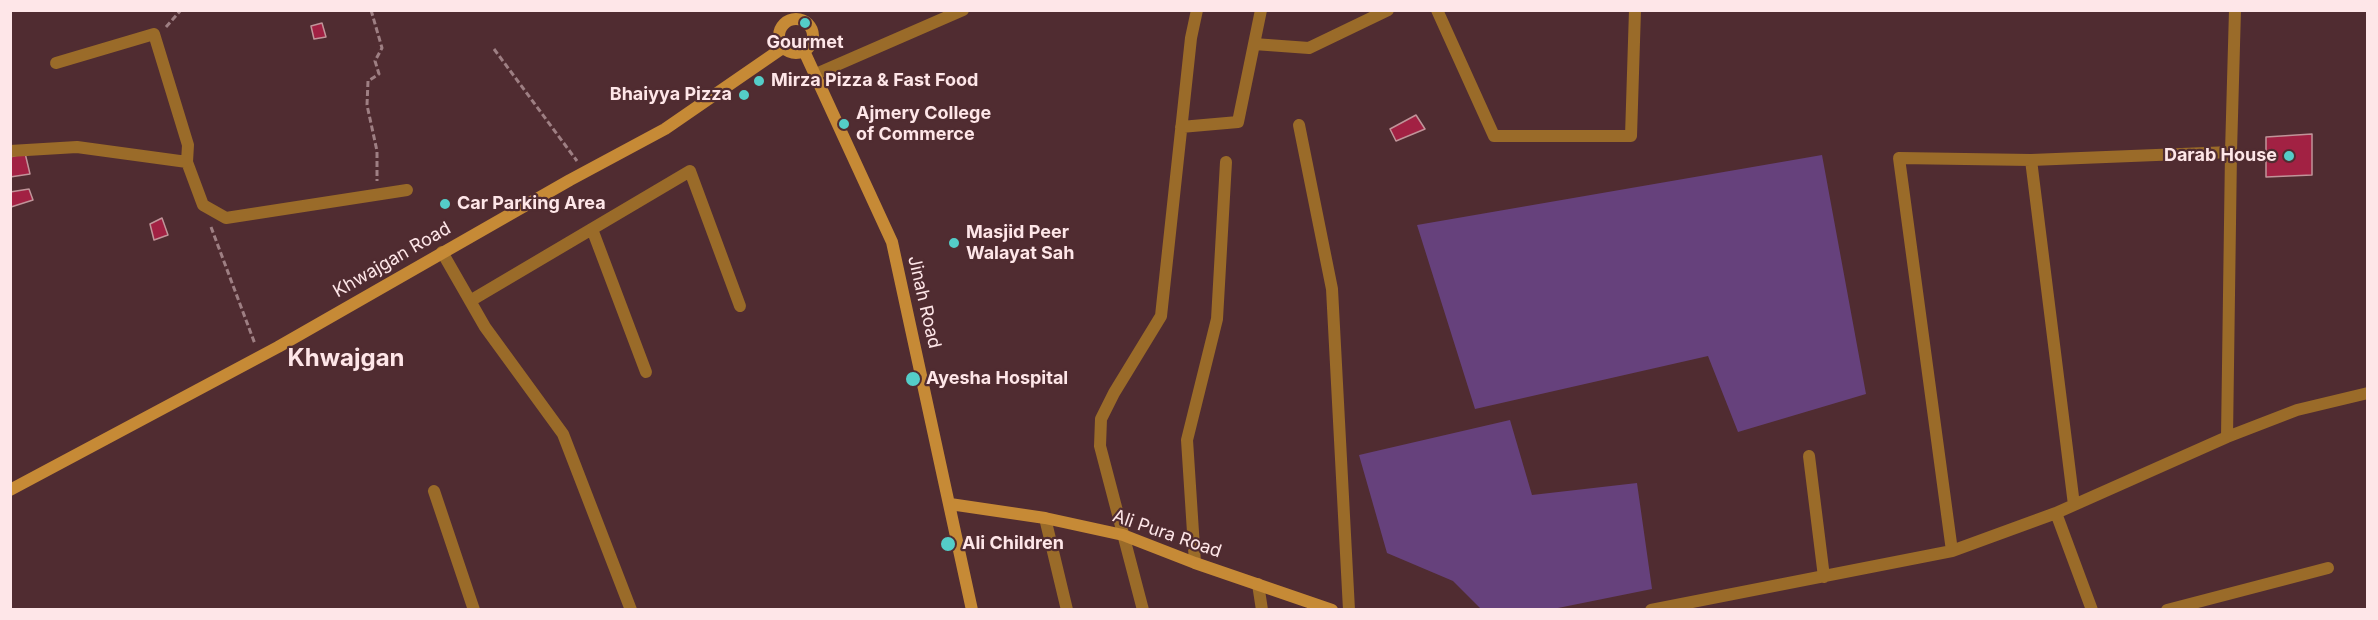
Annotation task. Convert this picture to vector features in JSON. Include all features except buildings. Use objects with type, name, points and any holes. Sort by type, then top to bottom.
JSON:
[{"type":"street","points":[[816,74],[963,10]]},
{"type":"street","points":[[1143,609],[1100,446],[1101,419],[1114,393],[1161,316],[1191,38],[1197,10]]},
{"type":"street","points":[[1181,127],[1238,122],[1261,10]]},
{"type":"street","points":[[1254,44],[1309,48],[1388,10]]},
{"type":"street","points":[[1437,10],[1494,136],[1631,136],[1635,10]]},
{"type":"street","points":[[2227,437],[2230,152],[2235,10]]},
{"type":"street","points":[[796,15],[809,24],[814,34],[810,46],[804,51],[793,52],[784,47],[779,36],[781,28],[784,23],[796,15]]},
{"type":"street","points":[[56,63],[154,34],[188,145],[187,162],[203,205],[226,218],[407,190]]},
{"type":"street","name":"Khwajgan Road","points":[[10,490],[260,355],[585,172],[666,129],[784,47]]},
{"type":"street","name":"Jinah Road","points":[[804,51],[892,242],[972,609]]},
{"type":"street","points":[[1299,124],[1332,289],[1349,609]]},
{"type":"street","points":[[10,151],[77,147],[187,162]]},
{"type":"street","points":[[1952,551],[1899,158],[2031,160],[2230,152]]},
{"type":"street","points":[[2031,160],[2074,505]]},
{"type":"street","points":[[1195,563],[1187,440],[1217,319],[1226,162]]},
{"type":"street","points":[[470,301],[690,171],[740,306]]},
{"type":"street","points":[[592,229],[646,372]]},
{"type":"street","points":[[442,252],[485,327],[563,434],[631,609]]},
{"type":"street","points":[[1651,609],[1952,551],[2056,513],[2227,437],[2297,410],[2367,393]]},
{"type":"street","points":[[1809,456],[1824,577]]},
{"type":"street","points":[[434,491],[474,609]]},
{"type":"street","name":"Ali Pura Road","points":[[950,504],[1045,518],[1123,536],[1332,609]]},
{"type":"street","points":[[2056,513],[2092,609]]},
{"type":"street","points":[[1045,518],[1067,609]]},
{"type":"street","points":[[2167,609],[2328,568]]},
{"type":"street","points":[[1258,584],[1263,609]]},
{"type":"path","points":[[154,34],[169,24],[181,10]]},
{"type":"path","points":[[371,10],[382,48],[375,61],[379,74],[368,81],[367,105],[377,151],[377,195]]},
{"type":"path","points":[[494,49],[585,172]]},
{"type":"path","points":[[203,205],[260,355]]},
{"type":"shaded area","points":[[1822,155],[1866,394],[1738,432],[1708,356],[1475,409],[1417,225]]},
{"type":"shaded area","points":[[1510,420],[1532,495],[1637,483],[1652,589],[1553,609],[1481,609],[1453,581],[1387,553],[1359,455]]},
{"type":"place","name":"Gourmet","points":[[805,23]]},
{"type":"place","name":"Mirza Pizza & Fast Food","points":[[759,81]]},
{"type":"place","name":"Bhaiyya Pizza","points":[[744,95]]},
{"type":"place","name":"Ajmery College of Commerce","points":[[844,124]]},
{"type":"place","name":"Darab House","points":[[2289,156]]},
{"type":"place","name":"Car Parking Area","points":[[445,204]]},
{"type":"place","name":"Masjid Peer Walayat Sah","points":[[954,243]]},
{"type":"place","name":"Ayesha Hospital","points":[[913,379]]},
{"type":"place","name":"Ali Children","points":[[948,544]]},
{"type":"district","name":"Khwajgan","points":[[346,359]]}]
